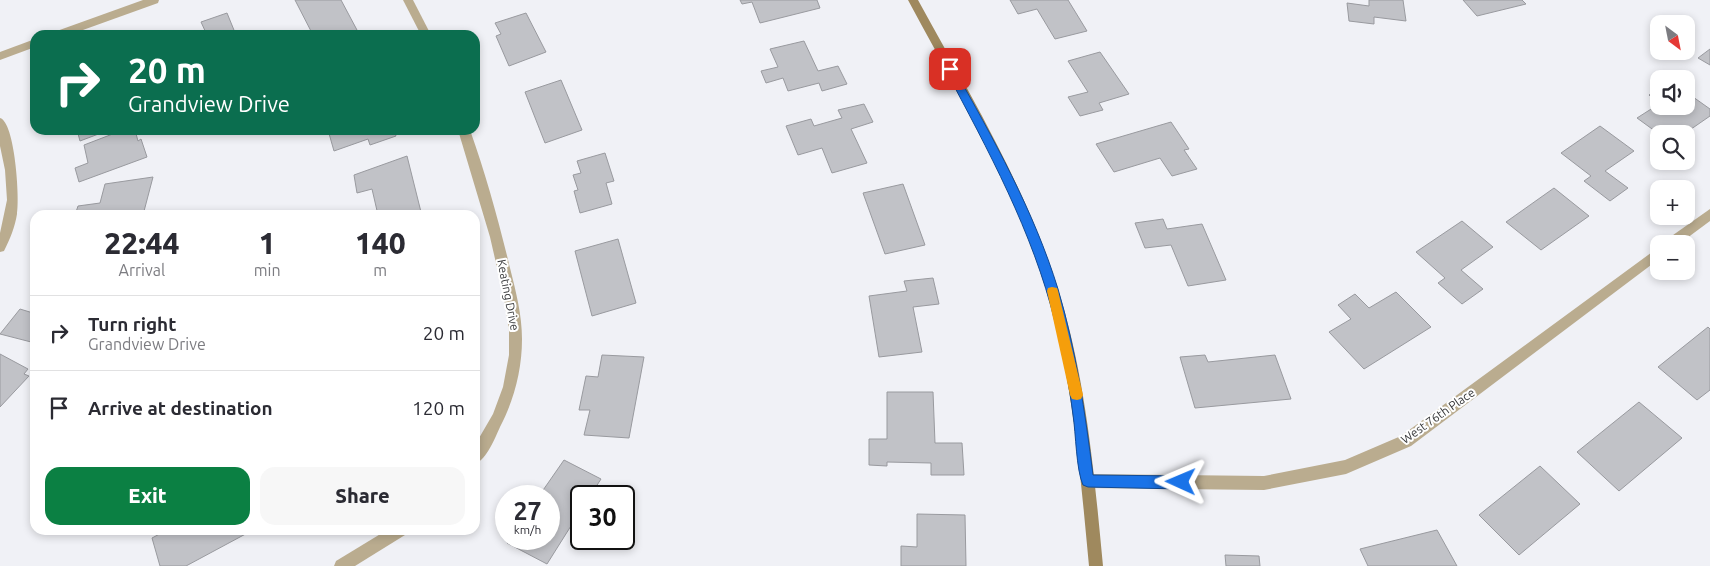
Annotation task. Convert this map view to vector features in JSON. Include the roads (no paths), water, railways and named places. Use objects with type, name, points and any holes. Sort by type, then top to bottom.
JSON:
[{"type":"street","points":[[72,30],[154,0]]},
{"type":"street","points":[[408,0],[423,30]]},
{"type":"street","points":[[913,0],[997,156],[1036,242],[1051,287],[1069,359],[1082,425],[1096,566]]},
{"type":"street","points":[[0,56],[30,46]]},
{"type":"street","points":[[0,122],[13,181],[13,208],[0,247]]},
{"type":"street","name":"Keating Drive","points":[[466,135],[497,240],[514,312],[516,341],[513,372],[507,393],[493,429],[480,449]]},
{"type":"street","points":[[1682,235],[1710,214]]},
{"type":"street","name":"West 76th Place","points":[[1088,481],[1264,483],[1346,467],[1406,441],[1650,259]]},
{"type":"street","points":[[341,566],[374,548],[393,535]]}]
